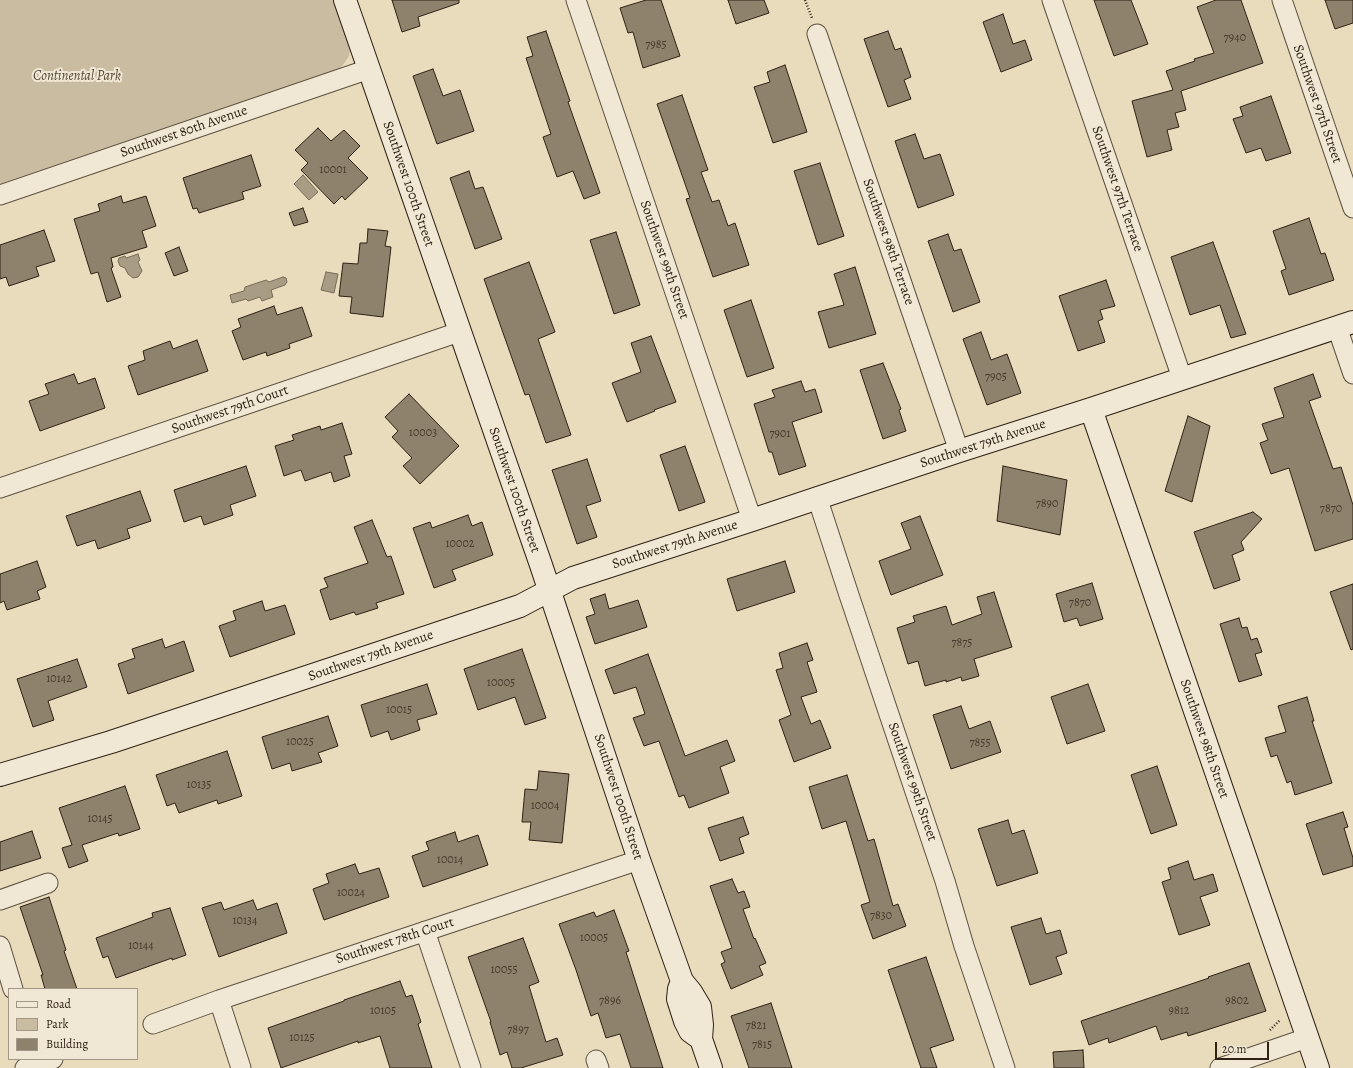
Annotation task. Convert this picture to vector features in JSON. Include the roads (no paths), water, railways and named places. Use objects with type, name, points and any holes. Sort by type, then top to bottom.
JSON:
[{"type":"street","name":"Southwest 100th Street","points":[[345,0],[549,591],[639,860],[682,981],[700,1007],[702,1025],[701,1039],[711,1068]]},
{"type":"street","name":"Southwest 99th Street","points":[[576,0],[752,520]]},
{"type":"street","name":"Southwest 97th Terrace","points":[[1052,0],[1182,378]]},
{"type":"street","name":"Southwest 97th Street","points":[[1282,0],[1353,208]]},
{"type":"street","name":"Southwest 98th Terrace","points":[[817,34],[959,451]]},
{"type":"street","name":"Southwest 80th Avenue","points":[[0,195],[369,70]]},
{"type":"street","name":"Southwest 79th Avenue","points":[[0,775],[111,742],[520,606],[573,578],[1091,409],[1345,324]]},
{"type":"street","points":[[1345,324],[1353,374]]},
{"type":"street","name":"Southwest 79th Court","points":[[0,488],[459,332]]},
{"type":"street","name":"Southwest 98th Street","points":[[1091,409],[1318,1068]]},
{"type":"street","name":"Southwest 99th Street","points":[[818,497],[1005,1068]]},
{"type":"street","name":"Southwest 78th Court","points":[[153,1024],[219,1000],[639,860]]},
{"type":"street","points":[[0,900],[48,883]]},
{"type":"street","points":[[425,931],[471,1068]]},
{"type":"street","points":[[0,946],[13,988]]},
{"type":"street","points":[[219,1000],[241,1068]]},
{"type":"street","points":[[1220,1068],[1307,1038]]},
{"type":"park label","name":"Continental Park","points":[[77,77]]}]
